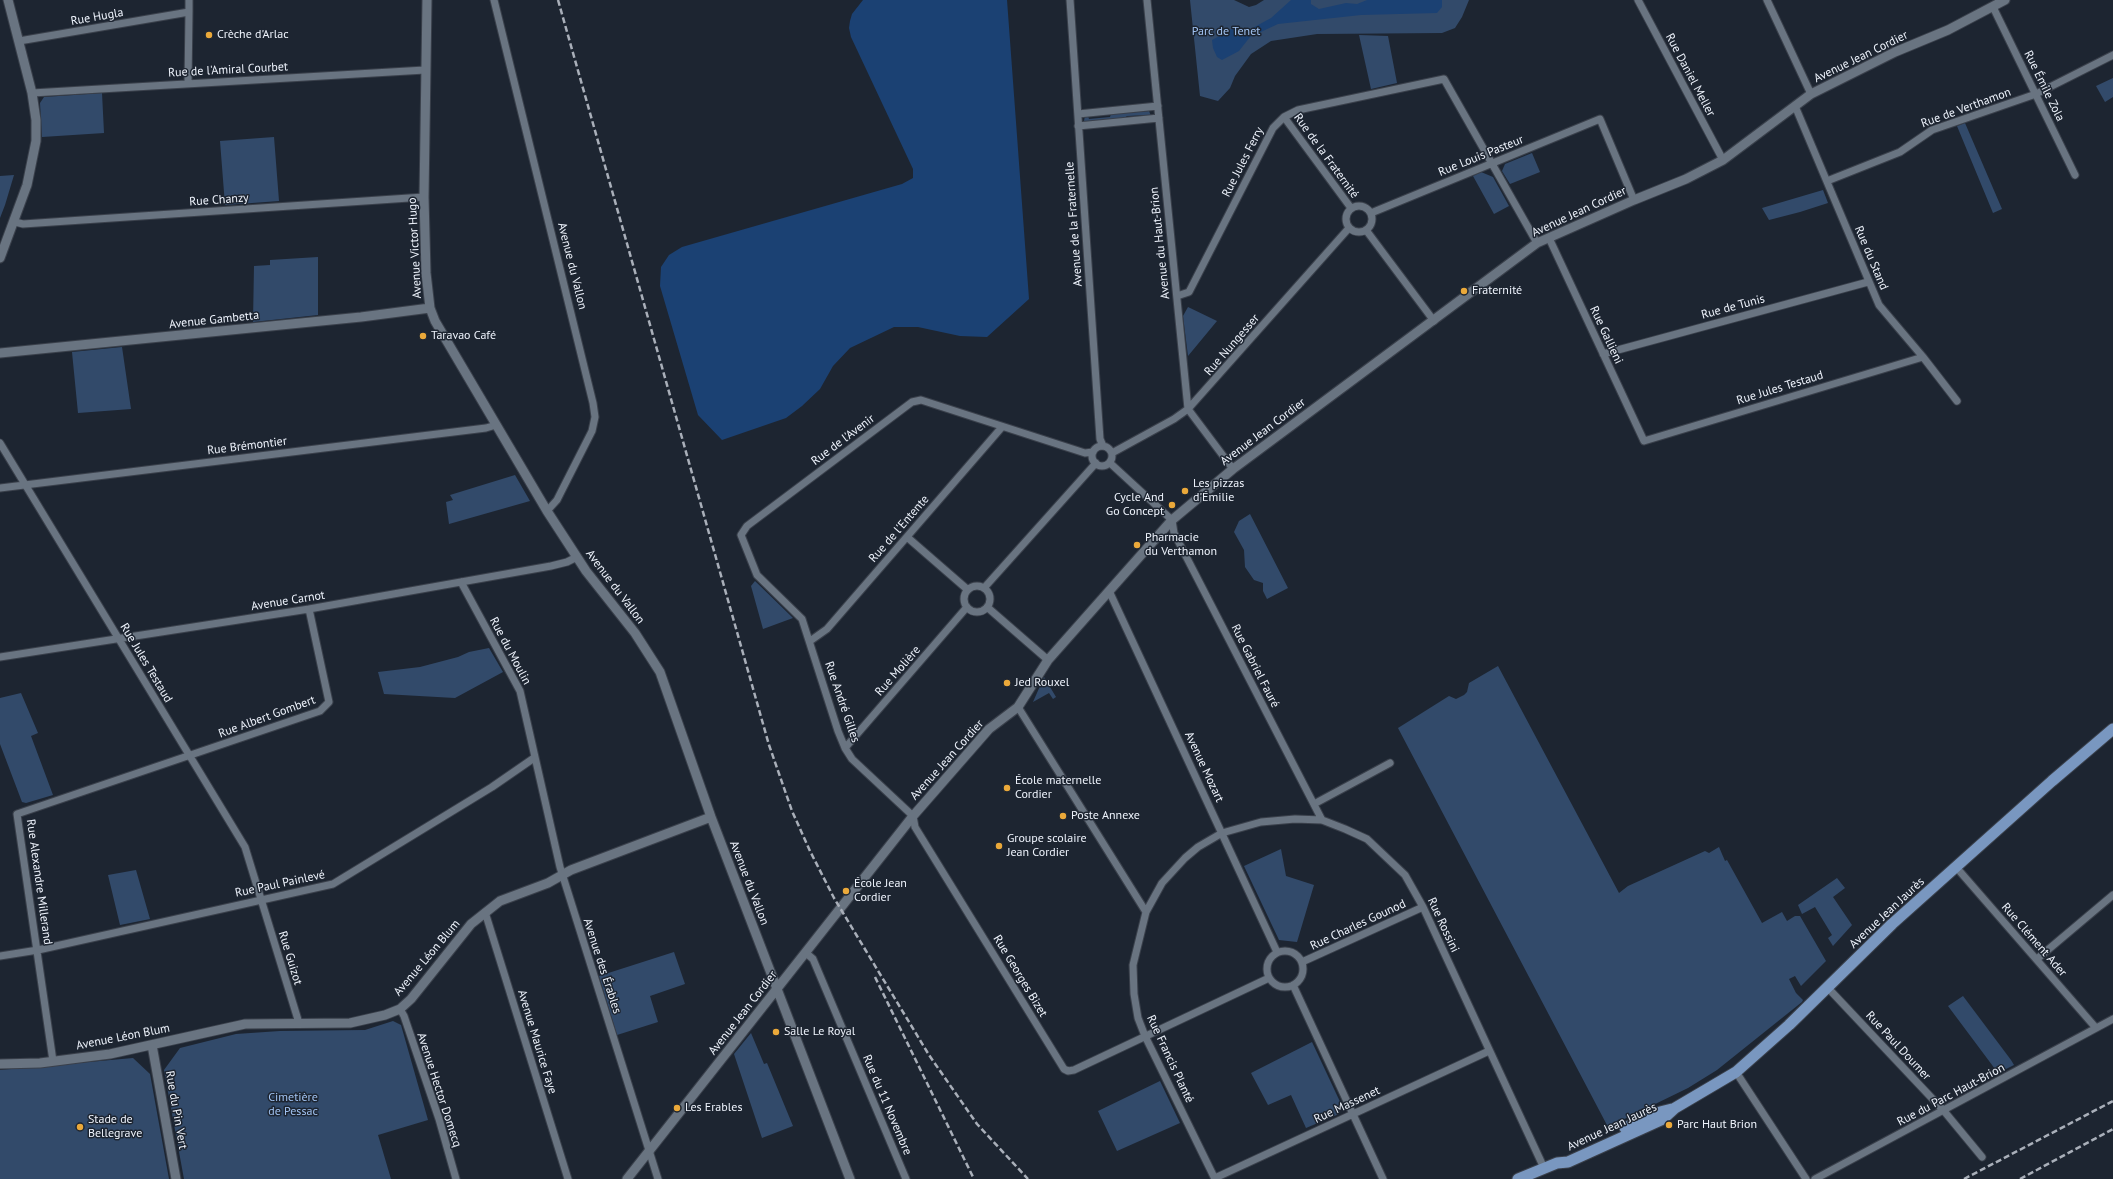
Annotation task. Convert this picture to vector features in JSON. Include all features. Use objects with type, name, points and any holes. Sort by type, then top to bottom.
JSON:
[{"type":"main road","name":"Avenue Jean Jaurès","points":[[1518,1179],[1557,1163],[1566,1155],[1660,1112],[1675,1108],[1736,1072],[1760,1053],[1892,924],[2052,781],[2113,729]]},
{"type":"street","points":[[0,258],[15,222],[27,185],[36,141],[36,120],[32,93],[8,0]]},
{"type":"street","points":[[188,83],[189,0]]},
{"type":"street","name":"Avenue Victor Hugo","points":[[427,0],[424,197],[426,273],[430,308],[436,321],[547,511]]},
{"type":"street","name":"Avenue du Vallon","points":[[494,0],[593,403],[595,417],[592,431],[557,500],[547,511],[577,557],[635,633],[660,672],[711,817],[850,1179]]},
{"type":"street","name":"Avenue de la Fraternelle","points":[[1070,0],[1100,439],[1103,446]]},
{"type":"street","name":"Avenue du Haut-Brion","points":[[1147,0],[1188,409]]},
{"type":"street","name":"Rue Daniel Meller","points":[[1638,0],[1723,160]]},
{"type":"street","points":[[1767,0],[1811,94]]},
{"type":"street","name":"Avenue Jean Cordier","points":[[627,1179],[913,816],[989,729],[1018,707],[1048,660],[1110,593],[1172,520],[1233,469],[1537,243],[1634,200],[1686,179],[1723,160],[1811,94],[1895,52],[1948,30],[2005,0]]},
{"type":"street","name":"Rue Émile Zola","points":[[1993,7],[2075,175]]},
{"type":"street","name":"Rue Hugla","points":[[19,41],[189,12]]},
{"type":"street","name":"Rue de Verthamon","points":[[1827,181],[1900,152],[1932,130],[2036,94],[2113,55]]},
{"type":"street","name":"Rue de l'Amiral Courbet","points":[[32,93],[425,70]]},
{"type":"street","name":"Rue Jules Ferry","points":[[1176,296],[1189,292],[1273,128],[1284,117],[1298,110],[1444,79],[1491,163]]},
{"type":"street","points":[[1078,114],[1158,106]]},
{"type":"street","name":"Rue du Stand","points":[[1795,106],[1879,305],[1923,357],[1957,401]]},
{"type":"street","name":"Rue de la Fraternité","points":[[1284,117],[1351,208]]},
{"type":"street","points":[[1078,126],[1159,118]]},
{"type":"street","name":"Rue Louis Pasteur","points":[[1371,213],[1600,119],[1634,200]]},
{"type":"street","points":[[1491,163],[1537,243]]},
{"type":"street","name":"Rue Chanzy","points":[[15,222],[23,224],[424,197]]},
{"type":"street","points":[[1360,206],[1364,207],[1371,213],[1371,224],[1366,230],[1356,232],[1349,228],[1346,216],[1351,208],[1360,206]]},
{"type":"street","name":"Rue Nungesser","points":[[1112,453],[1174,419],[1188,409],[1349,228]]},
{"type":"street","points":[[1366,230],[1434,321]]},
{"type":"street","name":"Rue Gallieni","points":[[1549,238],[1644,441]]},
{"type":"street","name":"Rue de Tunis","points":[[1603,354],[1868,282]]},
{"type":"street","name":"Avenue Gambetta","points":[[0,354],[361,317],[430,308]]},
{"type":"street","name":"Rue Jules Testaud","points":[[1644,441],[1923,357]]},
{"type":"street","name":"Rue de l'Avenir","points":[[810,641],[802,619],[757,574],[741,535],[747,526],[912,402],[921,400],[1085,453],[1093,452]]},
{"type":"street","points":[[1188,409],[1233,469]]},
{"type":"street","name":"Rue Brémontier","points":[[0,488],[486,428],[496,425]]},
{"type":"street","name":"Rue de l'Entente","points":[[810,641],[827,629],[1002,427]]},
{"type":"street","name":"Rue Jules Testaud","points":[[0,443],[118,640],[245,847],[261,900]]},
{"type":"street","points":[[1103,446],[1110,449],[1112,453],[1110,463],[1106,466],[1096,463],[1092,457],[1093,452],[1098,447],[1103,446]]},
{"type":"street","points":[[984,588],[1096,463]]},
{"type":"street","points":[[1110,463],[1172,520]]},
{"type":"street","name":"Rue Gabriel Fauré","points":[[1172,520],[1174,533],[1322,820]]},
{"type":"street","points":[[907,537],[968,590]]},
{"type":"street","name":"Avenue Carnot","points":[[0,657],[118,640],[309,609],[551,566],[567,562],[577,557]]},
{"type":"street","name":"Rue du Moulin","points":[[461,582],[520,692],[534,758]]},
{"type":"street","points":[[976,586],[984,588],[990,595],[987,607],[979,612],[971,610],[967,607],[964,600],[968,590],[976,586]]},
{"type":"street","name":"Avenue Mozart","points":[[1110,593],[1277,952]]},
{"type":"street","name":"Rue Molière","points":[[845,748],[967,607]]},
{"type":"street","points":[[987,607],[1048,660]]},
{"type":"street","name":"Rue Albert Gombert","points":[[189,756],[320,711],[326,707],[329,702],[309,609]]},
{"type":"street","name":"Rue André Gilles","points":[[810,641],[838,731],[845,748],[852,759],[913,816]]},
{"type":"street","points":[[1018,707],[1146,912]]},
{"type":"street","name":"Rue Alexandre Millerand","points":[[53,1061],[18,814],[189,756]]},
{"type":"street","name":"Avenue des Érables","points":[[534,758],[562,875],[658,1179]]},
{"type":"street","name":"Rue Paul Painlevé","points":[[0,956],[38,950],[333,884],[492,787],[534,758]]},
{"type":"street","points":[[1314,804],[1390,764]]},
{"type":"street","name":"Rue Georges Bizet","points":[[913,816],[915,827],[1064,1069],[1068,1071],[1074,1070],[1145,1036]]},
{"type":"street","name":"Avenue Léon Blum","points":[[0,1064],[53,1061],[103,1055],[244,1024],[355,1023],[372,1019],[400,1009],[411,999],[471,924],[500,901],[548,883],[562,875],[711,817]]},
{"type":"street","name":"Rue Rossini","points":[[1222,833],[1261,822],[1295,819],[1322,820],[1345,829],[1366,840],[1390,859],[1405,874],[1423,907],[1544,1168]]},
{"type":"street","name":"Rue Francis Planté","points":[[1215,1179],[1145,1036],[1138,1018],[1134,994],[1133,965],[1146,912],[1162,883],[1171,872],[1198,847],[1222,833]]},
{"type":"street","name":"Rue Clément Ader","points":[[1956,867],[2096,1028]]},
{"type":"street","points":[[2037,960],[2113,894]]},
{"type":"street","name":"Rue Guizot","points":[[261,900],[299,1023]]},
{"type":"street","name":"Rue Charles Gounod","points":[[1302,962],[1423,907]]},
{"type":"street","name":"Avenue Maurice Faye","points":[[485,912],[568,1179]]},
{"type":"street","points":[[1289,951],[1295,953],[1302,962],[1303,973],[1293,985],[1282,986],[1273,982],[1269,978],[1267,972],[1269,960],[1277,952],[1289,951]]},
{"type":"street","name":"Rue du 11 Novembre","points":[[806,953],[813,959],[906,1179]]},
{"type":"street","points":[[1145,1036],[1269,978]]},
{"type":"street","points":[[1293,985],[1383,1179]]},
{"type":"street","name":"Rue Paul Doumer","points":[[1828,988],[1944,1111],[1982,1157]]},
{"type":"street","name":"Avenue Hector Domecq","points":[[400,1009],[404,1016],[438,1119],[456,1179]]},
{"type":"street","name":"Rue du Parc Haut-Brion","points":[[1815,1179],[2113,1019]]},
{"type":"street","name":"Rue du Pin Vert","points":[[152,1045],[176,1179]]},
{"type":"street","name":"Rue Massenet","points":[[1215,1179],[1489,1051]]},
{"type":"street","points":[[1736,1072],[1806,1179]]},
{"type":"green space","name":"Parc de Tenet","points":[[1190,0],[1234,0],[1249,7],[1264,0],[1469,0],[1462,17],[1455,28],[1442,33],[1317,34],[1271,41],[1251,54],[1235,76],[1230,88],[1218,101],[1200,96]]},
{"type":"green space","points":[[1359,35],[1388,36],[1397,83],[1371,89]]},
{"type":"green space","points":[[2113,78],[2113,97],[2105,102],[2096,86]]},
{"type":"green space","points":[[102,93],[104,133],[42,137],[40,103],[44,97]]},
{"type":"green space","points":[[1149,111],[1151,116],[1148,117],[1147,115],[1127,116],[1123,119],[1086,123],[1084,121],[1085,116],[1088,116],[1089,119],[1110,117],[1111,114]]},
{"type":"green space","points":[[1965,123],[2002,209],[1993,213],[1957,126]]},
{"type":"green space","points":[[274,137],[279,201],[225,205],[220,141]]},
{"type":"green space","points":[[1532,153],[1540,172],[1510,184],[1502,171],[1505,164]]},
{"type":"green space","points":[[1481,172],[1493,177],[1509,206],[1494,214],[1473,176]]},
{"type":"green space","points":[[14,175],[5,205],[0,218],[0,176]]},
{"type":"green space","points":[[1823,190],[1828,203],[1800,212],[1769,220],[1762,208]]},
{"type":"green space","points":[[318,257],[318,315],[253,322],[254,266],[270,265],[270,260]]},
{"type":"green space","points":[[1188,307],[1217,321],[1188,356],[1183,316]]},
{"type":"green space","points":[[122,347],[131,409],[78,413],[72,352]]},
{"type":"green space","points":[[515,475],[530,501],[449,524],[446,502],[453,500],[450,495]]},
{"type":"green space","points":[[1250,514],[1288,588],[1267,599],[1263,591],[1263,583],[1254,580],[1245,567],[1244,550],[1234,532],[1239,521]]},
{"type":"green space","points":[[755,581],[793,618],[763,629],[751,586]]},
{"type":"green space","points":[[489,648],[503,672],[455,698],[384,694],[378,672],[420,667],[458,657],[469,652]]},
{"type":"green space","points":[[1498,666],[1619,893],[1628,886],[1705,851],[1709,853],[1719,847],[1725,861],[1727,860],[1762,923],[1782,912],[1787,921],[1795,916],[1800,916],[1826,961],[1801,986],[1795,976],[1789,979],[1796,993],[1803,1000],[1802,1002],[1717,1070],[1688,1088],[1608,1127],[1398,728],[1449,696],[1456,699],[1464,695],[1467,692],[1469,683]]},
{"type":"green space","points":[[1044,677],[1056,697],[1053,699],[1049,693],[1033,702]]},
{"type":"green space","points":[[21,693],[38,733],[31,736],[53,795],[26,803],[22,802],[0,744],[0,698]]},
{"type":"green space","points":[[1281,849],[1286,876],[1314,885],[1297,942],[1279,940],[1244,866]]},
{"type":"green space","points":[[136,870],[150,919],[120,925],[108,875]]},
{"type":"green space","points":[[1837,878],[1845,888],[1833,897],[1852,925],[1833,946],[1828,938],[1832,935],[1815,907],[1802,914],[1798,905]]},
{"type":"green space","points":[[674,952],[685,984],[650,996],[658,1022],[617,1035],[599,976]]},
{"type":"green space","points":[[1963,996],[2014,1065],[1998,1073],[1948,1006]]},
{"type":"green space","name":"Cimetière de Pessac","points":[[393,1021],[401,1025],[428,1120],[378,1135],[391,1179],[184,1179],[164,1070],[180,1048],[236,1034],[280,1031],[365,1030]]},
{"type":"green space","points":[[751,1033],[764,1064],[767,1063],[793,1126],[762,1138],[734,1054]]},
{"type":"green space","points":[[1312,1042],[1342,1106],[1339,1114],[1306,1128],[1291,1095],[1268,1105],[1251,1073]]},
{"type":"green space","name":"Stade de Bellegrave","points":[[133,1058],[150,1074],[169,1179],[0,1179],[0,1070]]},
{"type":"green space","points":[[1160,1081],[1180,1123],[1117,1151],[1098,1111]]},
{"type":"shaded area","points":[[863,0],[1007,0],[1029,299],[987,337],[960,336],[918,327],[894,327],[850,348],[833,366],[820,389],[802,406],[786,418],[722,440],[698,415],[660,286],[661,267],[669,255],[682,247],[902,184],[913,178],[913,169],[851,37],[849,28],[852,14]]},
{"type":"shaded area","points":[[1291,0],[1311,0],[1311,4],[1319,9],[1346,3],[1357,4],[1367,0],[1442,0],[1442,7],[1437,13],[1361,15],[1278,24],[1250,37],[1239,51],[1222,60],[1217,57],[1213,48],[1212,40],[1232,29],[1249,30],[1271,18]]},
{"type":"railway","points":[[558,0],[769,745],[792,811],[834,898],[929,1055],[977,1124],[1028,1179]]},
{"type":"railway","points":[[875,977],[974,1179]]},
{"type":"railway","points":[[1964,1179],[2113,1101]]},
{"type":"railway","points":[[2020,1179],[2113,1129]]},
{"type":"place","name":"Crèche d'Arlac","points":[[209,35]]},
{"type":"place","name":"Fraternité","points":[[1464,291]]},
{"type":"place","name":"Taravao Café","points":[[423,336]]},
{"type":"place","name":"Les pizzas d'Émilie","points":[[1185,491]]},
{"type":"place","name":"Cycle And Go Concept","points":[[1172,505]]},
{"type":"place","name":"Pharmacie du Verthamon","points":[[1137,545]]},
{"type":"place","name":"Jed Rouxel","points":[[1007,683]]},
{"type":"place","name":"École maternelle Cordier","points":[[1007,788]]},
{"type":"place","name":"Poste Annexe","points":[[1063,816]]},
{"type":"place","name":"Groupe scolaire Jean Cordier","points":[[999,846]]},
{"type":"place","name":"École Jean Cordier","points":[[846,891]]},
{"type":"place","name":"Salle Le Royal","points":[[776,1032]]},
{"type":"place","name":"Les Erables","points":[[677,1108]]},
{"type":"place","name":"Parc Haut Brion","points":[[1669,1125]]},
{"type":"place","name":"Stade de Bellegrave","points":[[80,1127]]}]
